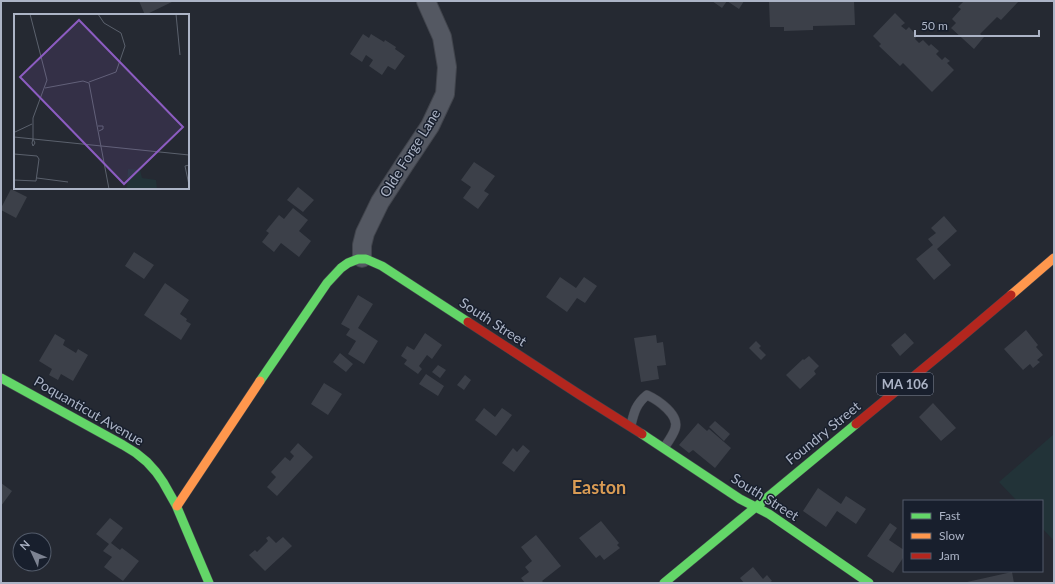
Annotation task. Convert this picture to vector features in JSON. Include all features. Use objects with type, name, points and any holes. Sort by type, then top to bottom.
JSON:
[{"type":"main road","name":"South Street","points":[[362,258],[368,259],[382,266],[580,395],[631,426],[740,499],[769,514],[869,583]]},
{"type":"main road","points":[[177,506],[327,282],[344,265],[356,259],[362,258]]},
{"type":"main road","name":"Foundry Street","points":[[664,583],[952,345],[1054,258]]},
{"type":"main road","name":"Poquanticut Avenue","points":[[1,378],[123,445],[146,461],[160,476],[172,495],[209,583]]},
{"type":"street","name":"Olde Forge Lane","points":[[362,258],[362,245],[365,233],[377,208],[430,126],[445,94],[447,68],[442,37],[426,1]]},
{"type":"lane","points":[[631,426],[634,411],[640,401],[647,395],[655,398],[666,407],[674,417],[676,427],[664,448]]},
{"type":"shaded area","points":[[1054,434],[1054,541],[1043,529],[1043,500],[1016,500],[999,482]]},
{"type":"building","points":[[139,1],[174,1],[147,14],[145,14]]},
{"type":"building","points":[[712,1],[727,1],[722,8]]},
{"type":"building","points":[[727,1],[744,1],[739,9]]},
{"type":"building","points":[[769,1],[854,1],[855,25],[813,26],[813,30],[784,31],[784,27],[770,27]]},
{"type":"building","points":[[964,1],[1019,1],[1001,20],[997,17],[980,34],[984,37],[974,49],[951,28],[956,23],[952,19],[961,9],[958,7]]},
{"type":"building","points":[[895,13],[905,23],[901,26],[906,30],[909,27],[917,36],[915,39],[919,43],[923,40],[929,46],[931,44],[939,51],[936,54],[942,60],[945,57],[950,61],[947,63],[954,70],[932,92],[903,63],[900,66],[879,46],[881,44],[873,36]]},
{"type":"building","points":[[363,34],[369,38],[371,34],[384,42],[385,40],[396,47],[395,49],[405,56],[395,70],[388,66],[382,75],[369,66],[373,60],[366,55],[362,62],[350,54]]},
{"type":"building","points":[[474,162],[495,176],[484,191],[489,194],[478,209],[463,198],[471,187],[461,180]]},
{"type":"building","points":[[298,187],[314,200],[303,212],[287,200]]},
{"type":"building","points":[[11,189],[27,197],[16,218],[1,210]]},
{"type":"building","points":[[293,208],[308,220],[299,231],[311,241],[299,257],[281,243],[274,252],[262,242],[269,233],[266,231],[279,215],[284,219]]},
{"type":"building","points":[[944,216],[957,231],[937,249],[951,265],[934,280],[916,259],[933,245],[928,239],[936,233],[931,228]]},
{"type":"building","points":[[134,252],[154,265],[144,279],[125,266]]},
{"type":"building","points":[[560,277],[576,288],[584,277],[597,286],[585,303],[577,298],[567,312],[546,297]]},
{"type":"building","points":[[165,283],[189,300],[180,314],[191,324],[181,340],[144,315]]},
{"type":"building","points":[[358,295],[373,304],[358,328],[378,341],[364,364],[348,354],[356,341],[346,335],[350,329],[341,324]]},
{"type":"building","points":[[1026,330],[1038,345],[1036,347],[1043,355],[1037,360],[1040,362],[1033,368],[1030,364],[1023,370],[1004,349]]},
{"type":"building","points":[[425,333],[442,345],[432,359],[427,355],[419,366],[422,369],[418,374],[404,364],[407,360],[401,356],[407,346],[414,350]]},
{"type":"building","points":[[905,333],[914,343],[900,356],[891,345]]},
{"type":"building","points":[[55,334],[65,340],[63,345],[76,353],[78,349],[88,355],[73,381],[61,374],[58,380],[49,375],[52,369],[39,361]]},
{"type":"building","points":[[656,335],[657,343],[663,342],[666,365],[657,366],[659,379],[641,382],[634,338]]},
{"type":"building","points":[[756,341],[761,346],[759,348],[766,355],[761,360],[749,348]]},
{"type":"building","points":[[340,353],[353,364],[346,372],[333,362]]},
{"type":"building","points":[[809,356],[819,366],[814,371],[816,374],[800,389],[786,375],[803,359],[804,360]]},
{"type":"building","points":[[438,365],[446,370],[440,378],[432,372]]},
{"type":"building","points":[[426,374],[444,386],[438,396],[419,384]]},
{"type":"building","points":[[465,375],[471,380],[464,390],[457,385]]},
{"type":"building","points":[[324,383],[342,394],[328,415],[311,404]]},
{"type":"building","points":[[933,403],[956,428],[941,441],[919,417]]},
{"type":"building","points":[[484,408],[495,417],[502,408],[512,415],[496,436],[475,420]]},
{"type":"building","points":[[715,421],[730,434],[724,441],[709,427]]},
{"type":"building","points":[[698,423],[707,431],[709,429],[731,448],[715,468],[693,450],[689,453],[679,445]]},
{"type":"building","points":[[298,443],[313,457],[277,496],[267,487],[276,477],[271,472],[285,457],[290,461],[294,456],[290,452]]},
{"type":"building","points":[[523,445],[530,451],[514,472],[502,463],[513,448],[517,452]]},
{"type":"building","points":[[1,483],[12,491],[1,506]]},
{"type":"building","points":[[818,488],[841,504],[846,496],[866,509],[856,524],[837,511],[826,527],[803,511]]},
{"type":"building","points":[[110,518],[123,528],[111,543],[120,550],[122,548],[139,561],[123,581],[104,567],[112,557],[103,551],[109,544],[96,534]]},
{"type":"building","points":[[601,521],[619,543],[617,545],[620,548],[604,560],[600,555],[596,558],[579,538]]},
{"type":"building","points":[[890,523],[897,528],[889,540],[903,549],[903,558],[893,573],[867,556]]},
{"type":"building","points":[[536,535],[561,566],[542,581],[544,583],[525,583],[521,578],[529,572],[525,567],[532,561],[521,547]]},
{"type":"building","points":[[269,536],[276,543],[283,537],[292,546],[265,571],[249,555],[255,550],[257,552],[268,541],[266,538]]},
{"type":"building","points":[[753,567],[763,579],[767,575],[772,581],[769,583],[744,583],[740,578]]},
{"type":"building","points":[[1012,572],[1014,583],[967,583],[967,582]]},
{"type":"traffic: fast","points":[[260,381],[327,283],[341,268],[358,259],[366,259],[382,266],[468,322]]},
{"type":"traffic: fast","points":[[1,378],[123,445],[147,462],[163,482],[176,505],[209,583]]},
{"type":"traffic: fast","points":[[664,583],[856,424]]},
{"type":"traffic: fast","points":[[642,434],[740,499],[769,514],[869,583]]},
{"type":"traffic: slow","points":[[1011,295],[1054,258]]},
{"type":"traffic: slow","points":[[177,506],[260,381]]},
{"type":"traffic: jam","points":[[856,424],[1011,295]]},
{"type":"traffic: jam","points":[[468,322],[642,434]]},
{"type":"district","name":"Easton","points":[[599,488]]}]
